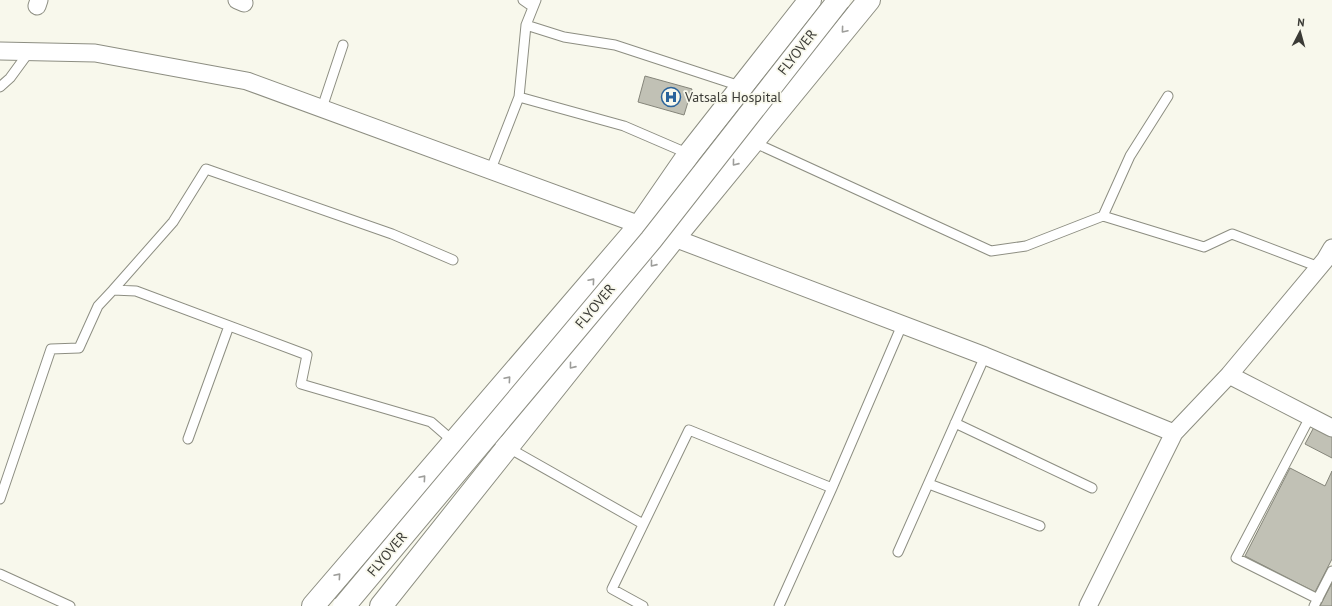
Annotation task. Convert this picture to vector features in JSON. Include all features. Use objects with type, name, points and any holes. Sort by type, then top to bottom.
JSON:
[{"type":"main road","points":[[313,606],[640,225],[689,154],[810,0]]},
{"type":"main road","name":"FLYOVER","points":[[344,606],[651,240],[839,0]]},
{"type":"main road","points":[[381,606],[674,238],[869,0]]},
{"type":"street","points":[[0,51],[95,53],[247,81],[491,169],[640,225],[985,356],[1174,432]]},
{"type":"street","points":[[1088,606],[1174,432],[1229,375],[1319,267],[1332,248]]},
{"type":"street","points":[[1229,375],[1332,428]]},
{"type":"lane","points":[[491,169],[519,98],[526,25],[535,3],[523,0]]},
{"type":"lane","points":[[526,25],[564,37],[615,45],[743,85]]},
{"type":"lane","points":[[322,108],[344,45]]},
{"type":"lane","points":[[0,86],[10,78],[29,52]]},
{"type":"lane","points":[[1103,216],[1130,156],[1168,96]]},
{"type":"lane","points":[[519,98],[624,126],[689,154]]},
{"type":"lane","points":[[752,142],[991,250],[1026,246],[1103,216],[1204,247],[1232,234],[1319,267]]},
{"type":"lane","points":[[0,499],[51,349],[79,348],[98,306],[173,222],[206,169],[392,234],[453,260]]},
{"type":"lane","points":[[113,290],[136,292],[307,355],[301,384],[431,422],[454,442]]},
{"type":"lane","points":[[781,605],[902,325]]},
{"type":"lane","points":[[188,439],[229,326]]},
{"type":"lane","points":[[898,552],[985,356]]},
{"type":"lane","points":[[1310,417],[1236,558],[1316,602],[1332,571]]},
{"type":"lane","points":[[472,421],[508,447],[644,524]]},
{"type":"lane","points":[[955,424],[1092,488]]},
{"type":"lane","points":[[642,606],[612,589],[689,430],[832,488]]},
{"type":"lane","points":[[929,484],[1040,526]]},
{"type":"lane","points":[[0,574],[70,606]]},
{"type":"building","points":[[645,76],[692,89],[684,115],[638,102]]},
{"type":"building","points":[[1314,427],[1332,436],[1332,458],[1305,444]]},
{"type":"building","points":[[1290,468],[1325,486],[1332,471],[1332,559],[1315,592],[1245,556]]},
{"type":"building","points":[[1332,583],[1332,606],[1320,606]]},
{"type":"place","name":"Vatsala Hospital","points":[[671,97]]}]
